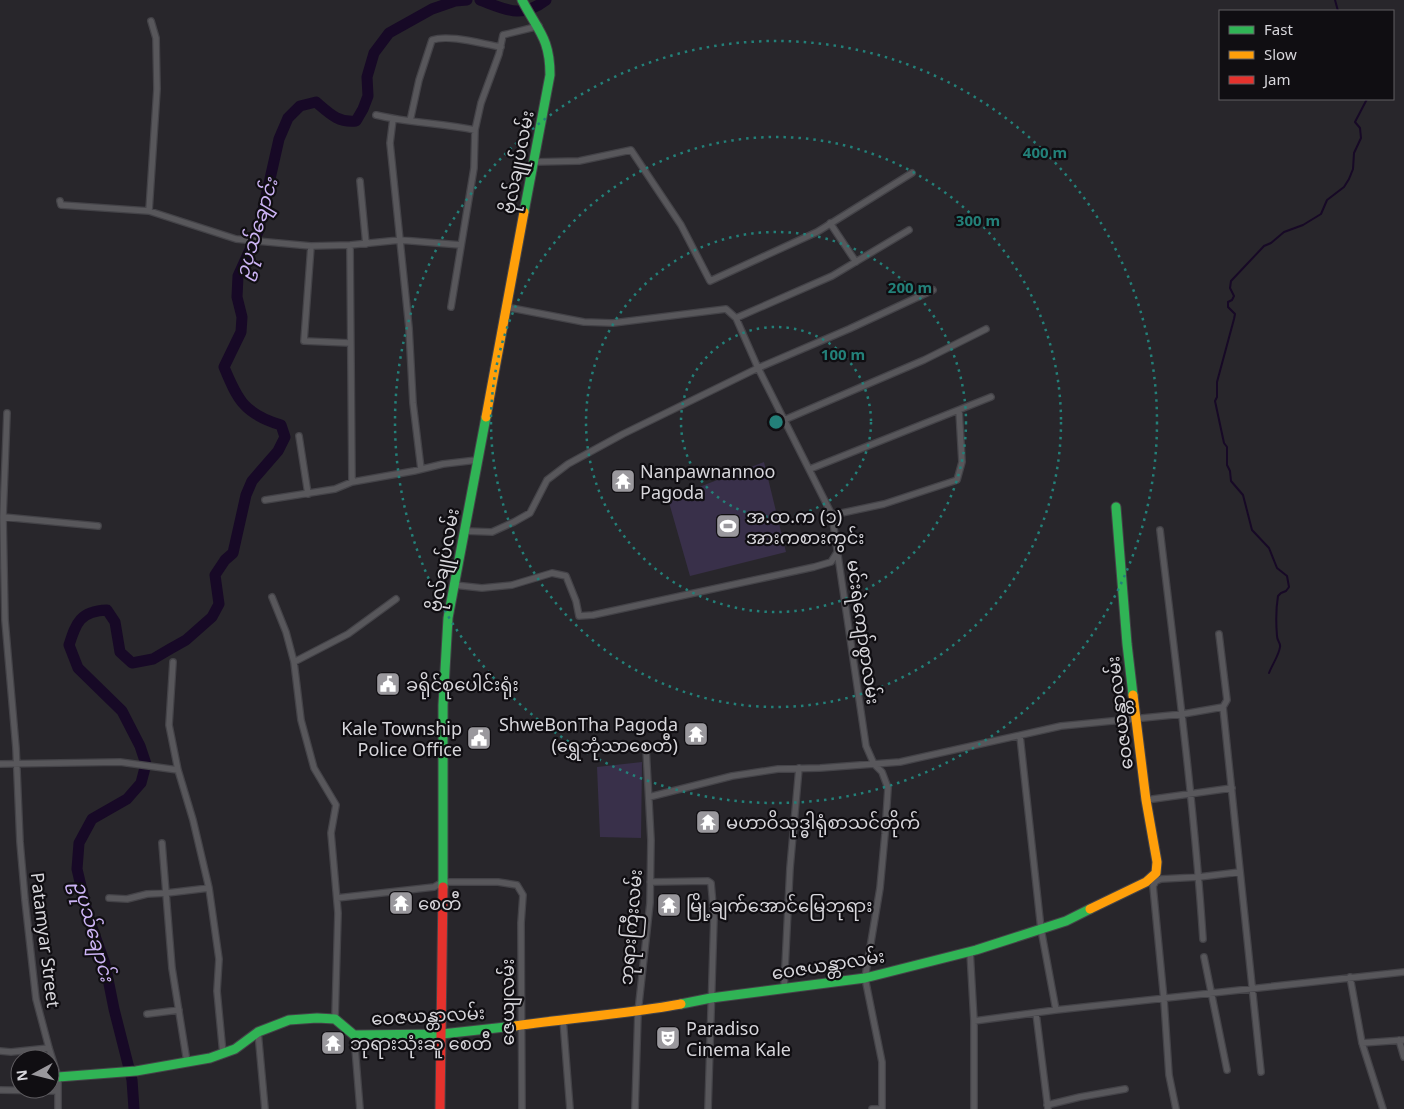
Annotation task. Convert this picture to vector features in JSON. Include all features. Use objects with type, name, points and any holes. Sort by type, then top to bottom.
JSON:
[{"type":"street","name":"ဗိုလ်ချုပ်လမ်း","points":[[440,1109],[445,651],[448,618],[548,89],[550,61],[547,41],[522,1]]},
{"type":"street","points":[[149,211],[157,89],[156,38],[151,21]]},
{"type":"street","points":[[451,307],[474,168],[475,130],[481,103],[501,47],[503,35],[539,26]]},
{"type":"street","points":[[410,122],[419,80],[432,40],[438,38],[501,47]]},
{"type":"street","points":[[376,115],[393,120],[456,126],[475,130]]},
{"type":"street","points":[[393,120],[390,143],[412,369],[413,403],[421,470]]},
{"type":"street","points":[[534,162],[579,161],[631,150],[681,226],[710,281],[816,232],[912,173]]},
{"type":"street","points":[[360,181],[366,244]]},
{"type":"street","points":[[60,201],[61,205],[149,211],[236,239],[311,246],[366,244],[400,240],[461,245]]},
{"type":"street","points":[[830,224],[856,262]]},
{"type":"street","points":[[506,307],[584,322],[613,323],[726,309],[736,318],[832,276],[909,230]]},
{"type":"street","points":[[350,245],[352,482]]},
{"type":"street","points":[[311,246],[304,341],[350,343]]},
{"type":"street","points":[[464,530],[492,532],[514,522],[530,513],[547,480],[568,464],[648,421],[758,368],[933,290]]},
{"type":"street","name":"မင်းရဲကျော်စွာလမ်း","points":[[736,318],[758,368],[832,515],[864,737],[874,764],[882,772],[888,788],[880,888],[865,978],[882,1062],[882,1109]]},
{"type":"street","points":[[784,420],[924,360],[986,329]]},
{"type":"street","points":[[810,468],[991,397]]},
{"type":"street","points":[[832,515],[884,504],[957,480],[962,462],[959,410]]},
{"type":"street","name":"Patamyar Street","points":[[7,413],[3,517],[5,620],[17,763],[24,900],[36,999],[49,1048]]},
{"type":"street","points":[[300,436],[308,494]]},
{"type":"street","points":[[265,500],[335,489],[352,482],[421,470],[443,464],[477,460]]},
{"type":"street","name":"ဝေဇယန္တာလမ်း","points":[[335,1019],[354,1035],[442,1034],[638,1012],[711,998],[865,978],[970,951],[1066,921],[1146,882],[1156,873],[1157,862],[1146,800],[1127,644],[1116,507]]},
{"type":"street","points":[[3,517],[98,526]]},
{"type":"street","points":[[1160,530],[1183,714],[1199,877],[1203,939]]},
{"type":"street","points":[[454,586],[482,588],[512,585],[552,573],[566,576],[579,616],[593,615],[814,567],[831,562],[838,551]]},
{"type":"street","points":[[60,1077],[136,1071],[210,1058],[235,1049],[258,1032],[288,1020],[335,1019],[338,913],[330,833],[336,805],[314,768],[301,720],[294,662],[286,632],[272,597]]},
{"type":"street","points":[[294,662],[348,634],[396,599]]},
{"type":"street","points":[[1219,634],[1227,700],[1223,707],[1261,1072]]},
{"type":"street","points":[[173,662],[169,725],[178,770],[210,888],[219,959],[217,991],[223,1054]]},
{"type":"street","points":[[648,796],[732,776],[778,769],[900,762],[1061,726],[1109,722],[1136,717],[1183,714],[1223,707]]},
{"type":"street","points":[[1020,736],[1041,929],[1056,1010]]},
{"type":"street","name":"ဘုရားကြီးလမ်း","points":[[635,1109],[638,1012],[650,903],[650,840],[646,748]]},
{"type":"street","points":[[0,764],[120,762],[178,770]]},
{"type":"street","points":[[784,988],[790,868],[799,768]]},
{"type":"street","points":[[1146,800],[1232,788]]},
{"type":"street","points":[[162,844],[172,968],[187,1062]]},
{"type":"street","points":[[1176,1109],[1169,1075],[1164,1000],[1152,886],[1156,881],[1161,880],[1240,872]]},
{"type":"street","points":[[650,882],[708,881],[711,883],[714,917],[708,1109]]},
{"type":"street","points":[[337,898],[434,887],[443,882]]},
{"type":"street","name":"ဇေယျလမ်း","points":[[443,882],[498,882],[517,885],[523,894],[521,923],[522,1109]]},
{"type":"street","points":[[110,898],[127,899],[147,894],[210,888]]},
{"type":"street","points":[[970,951],[974,1021],[974,1109]]},
{"type":"street","points":[[1204,957],[1227,1070]]},
{"type":"street","points":[[974,1021],[1056,1010],[1164,1000],[1251,988],[1404,972]]},
{"type":"street","points":[[1350,977],[1362,1043],[1383,1109]]},
{"type":"street","points":[[148,1014],[179,1010]]},
{"type":"street","points":[[1036,1013],[1048,1107],[1080,1097],[1125,1089]]},
{"type":"street","points":[[563,1019],[570,1109]]},
{"type":"street","points":[[258,1032],[265,1109]]},
{"type":"street","points":[[354,1035],[360,1109]]},
{"type":"street","points":[[1362,1043],[1402,1040],[1404,1057]]},
{"type":"street","points":[[0,1051],[11,1052],[49,1048]]},
{"type":"street","points":[[872,1109],[882,1109]]},
{"type":"shaded area","name":"အ.ထ.က (၁) အားကစားကွင်း","points":[[764,462],[786,552],[690,576],[668,499]]},
{"type":"shaded area","points":[[642,762],[641,838],[600,837],[597,767]]},
{"type":"waterway","name":"ဥပုသ်ချောင်း","points":[[134,1109],[132,1080],[105,964],[88,916],[77,869],[79,843],[92,819],[127,799],[141,783],[146,764],[140,746],[122,711],[78,668],[69,645],[80,620],[91,613],[107,610],[115,622],[120,652],[132,663],[153,659],[186,640],[212,617],[219,604],[215,575],[225,560],[233,553],[246,495],[252,481],[278,451],[285,437],[281,425],[259,416],[244,405],[224,367],[241,332],[242,317],[237,297],[238,276],[258,232],[279,139],[288,118],[300,106],[316,102],[339,119],[356,121],[368,96],[367,77],[374,53],[389,33],[432,9],[455,1],[467,0]]},
{"type":"waterway","name":"ဥပုသ်ချောင်း","points":[[480,0],[514,11],[529,9],[546,0]]},
{"type":"waterway","points":[[1335,0],[1338,10]]},
{"type":"waterway","points":[[1269,673],[1280,647],[1276,626],[1278,596],[1289,587],[1287,576],[1277,568],[1269,548],[1252,530],[1243,495],[1231,481],[1227,465],[1227,447],[1224,443],[1215,401],[1217,397],[1217,382],[1235,314],[1228,307],[1228,302],[1234,296],[1230,288],[1231,281],[1264,246],[1271,243],[1284,232],[1303,225],[1321,214],[1327,200],[1344,187],[1353,169],[1354,153],[1361,138],[1360,128],[1355,122],[1366,100]]},
{"type":"traffic: fast","points":[[522,0],[545,43],[548,52],[550,75],[524,212]]},
{"type":"traffic: fast","points":[[443,887],[443,705],[448,618],[486,417]]},
{"type":"traffic: fast","points":[[1116,507],[1133,695]]},
{"type":"traffic: fast","points":[[681,1004],[711,998],[865,978],[976,950],[1066,921],[1090,909]]},
{"type":"traffic: fast","points":[[60,1077],[136,1071],[210,1058],[235,1049],[258,1032],[289,1020],[335,1019],[354,1035],[442,1034],[515,1026]]},
{"type":"traffic: slow","points":[[486,417],[524,212]]},
{"type":"traffic: slow","points":[[1090,909],[1146,882],[1156,873],[1157,862],[1146,800],[1133,695]]},
{"type":"traffic: slow","points":[[515,1026],[640,1011],[681,1004]]},
{"type":"traffic: jam","points":[[440,1109],[443,887]]},
{"type":"place","name":"Nanpawnannoo Pagoda","points":[[623,481]]},
{"type":"place","name":"အ.ထ.က (၁) အားကစားကွင်း","points":[[728,526]]},
{"type":"place","name":"ခရိုင်စုပေါင်းရုံး","points":[[388,684]]},
{"type":"place","name":"ShweBonTha Pagoda (ရွှေဘုံသာစေတီ)","points":[[696,734]]},
{"type":"place","name":"Kale Township Police Office","points":[[479,738]]},
{"type":"place","name":"မဟာဝိသုဒ္ဓါရုံစာသင်တိုက်","points":[[708,822]]},
{"type":"place","name":"စေတီ","points":[[401,903]]},
{"type":"place","name":"မြို့ချက်အောင်မြေဘုရား","points":[[669,905]]},
{"type":"place","name":"Paradiso Cinema Kale","points":[[668,1038]]},
{"type":"place","name":"ဘုရားသုံးဆူ စေတီ","points":[[333,1043]]}]
